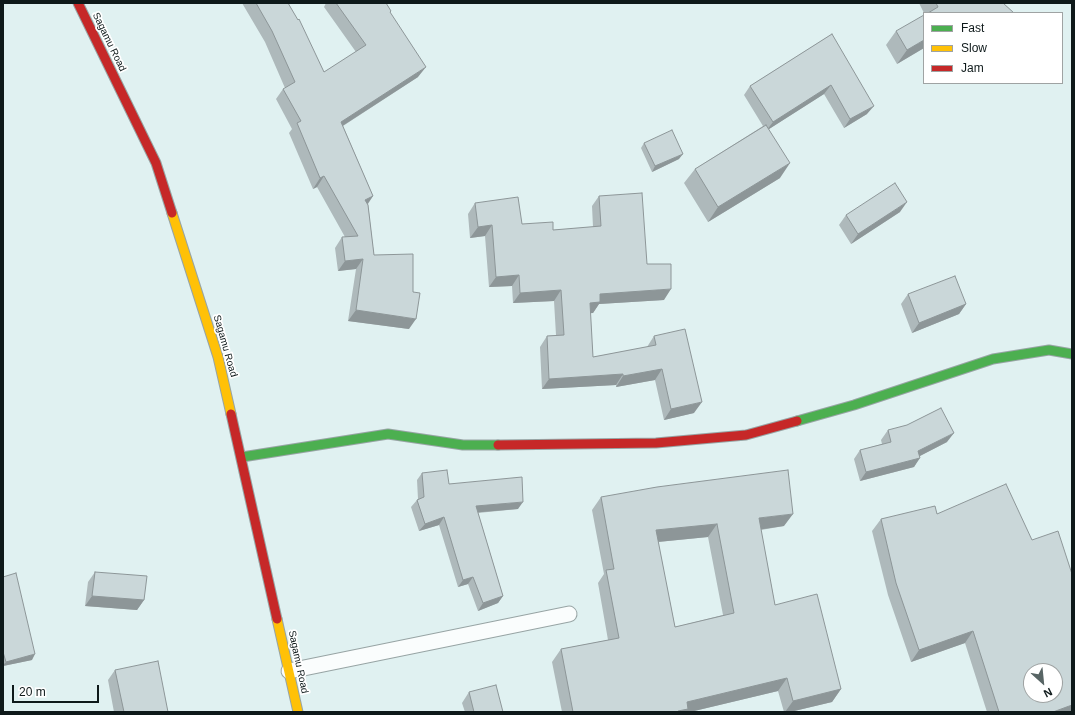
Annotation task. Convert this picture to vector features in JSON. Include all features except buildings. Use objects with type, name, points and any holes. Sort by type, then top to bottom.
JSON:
[{"type":"main road","name":"Sagamu Road","points":[[78,3],[156,163],[218,357],[242,457],[298,712]]},
{"type":"main road","points":[[242,457],[388,434],[463,445],[656,443],[746,434],[854,405],[993,359],[1049,350],[1072,354]]},
{"type":"lane","points":[[289,671],[570,614]]},
{"type":"traffic: fast","points":[[797,421],[854,405],[993,359],[1049,350],[1072,354]]},
{"type":"traffic: fast","points":[[242,457],[388,434],[463,445],[498,445]]},
{"type":"traffic: slow","points":[[172,213],[218,357],[231,414]]},
{"type":"traffic: slow","points":[[277,619],[298,712]]},
{"type":"traffic: jam","points":[[78,3],[156,163],[172,213]]},
{"type":"traffic: jam","points":[[231,414],[277,619]]},
{"type":"traffic: jam","points":[[498,445],[656,443],[746,435],[797,421]]}]
